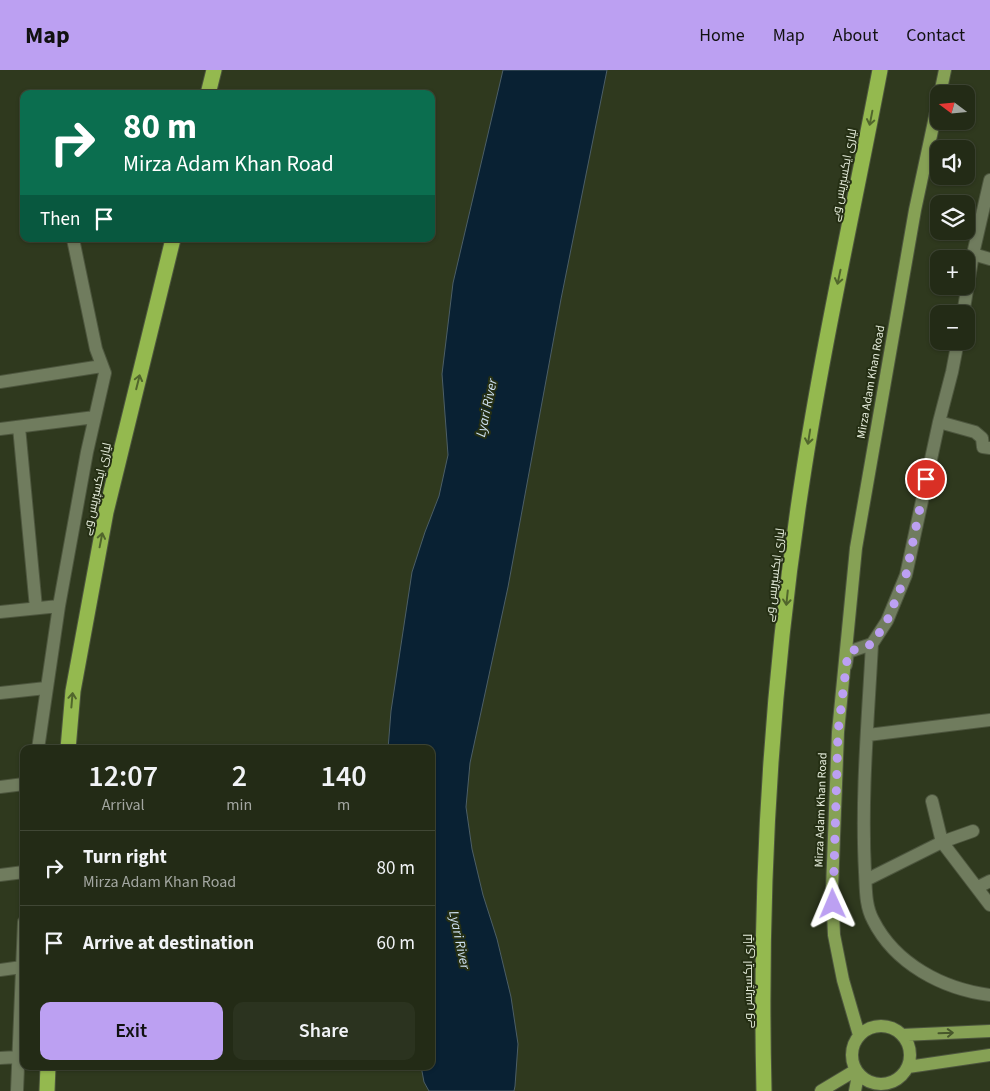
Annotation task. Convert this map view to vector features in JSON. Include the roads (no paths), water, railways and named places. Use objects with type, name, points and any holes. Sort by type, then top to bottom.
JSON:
[{"type":"highway","points":[[209,90],[214,70]]},
{"type":"highway","name":"لیاری ایکسپریس وے","points":[[764,1091],[762,979],[767,839],[772,760],[792,555],[803,474],[827,338],[880,70]]},
{"type":"highway","name":"لیاری ایکسپریس وے","points":[[68,745],[73,691],[106,512],[172,242]]},
{"type":"highway","points":[[47,1091],[48,1070]]},
{"type":"main road","points":[[942,85],[945,70]]},
{"type":"main road","name":"Mirza Adam Khan Road","points":[[860,1035],[843,980],[834,935],[832,889],[838,732],[856,548],[915,210],[932,130]]},
{"type":"main road","points":[[876,1026],[886,1026],[895,1029],[908,1042],[910,1050],[908,1067],[893,1086],[869,1083],[857,1072],[852,1062],[852,1052],[854,1043],[860,1035],[867,1029],[876,1026]]},
{"type":"main road","points":[[902,1035],[990,1031]]},
{"type":"main road","points":[[908,1067],[990,1055]]},
{"type":"main road","points":[[821,1091],[857,1072]]},
{"type":"main road","points":[[855,1091],[857,1072]]},
{"type":"street","points":[[974,250],[990,180]]},
{"type":"street","points":[[39,745],[59,606],[105,373],[96,349],[74,242]]},
{"type":"street","points":[[975,255],[990,259]]},
{"type":"street","points":[[956,350],[906,575],[887,621],[872,644],[864,846],[867,903],[873,920],[885,938],[902,958],[920,972],[971,992],[990,995]]},
{"type":"street","points":[[0,382],[102,366]]},
{"type":"street","points":[[0,429],[95,417]]},
{"type":"street","points":[[939,422],[975,432],[982,438],[983,447],[990,448]]},
{"type":"street","points":[[19,426],[36,608]]},
{"type":"street","points":[[0,612],[59,606]]},
{"type":"street","name":"Mirza Adam Khan Road","points":[[845,673],[848,652],[872,644]]},
{"type":"street","points":[[0,693],[46,688]]},
{"type":"street","points":[[868,735],[990,720]]},
{"type":"street","points":[[0,787],[20,784]]},
{"type":"street","points":[[932,801],[942,842],[990,905]]},
{"type":"street","points":[[866,880],[942,842],[973,831]]},
{"type":"street","points":[[0,875],[20,872]]},
{"type":"street","points":[[978,887],[990,881]]},
{"type":"street","points":[[0,970],[20,967]]},
{"type":"street","points":[[17,1091],[20,1012]]},
{"type":"street","points":[[0,1058],[18,1057]]},
{"type":"water","name":"Lyari River","points":[[503,70],[607,70],[561,299],[508,587],[470,763],[466,807],[472,849],[511,997],[518,1044],[514,1091],[429,1091],[424,1082],[422,1070],[435,1070],[435,745],[388,745],[391,711],[412,572],[439,496],[448,455],[442,374],[453,283]]}]
